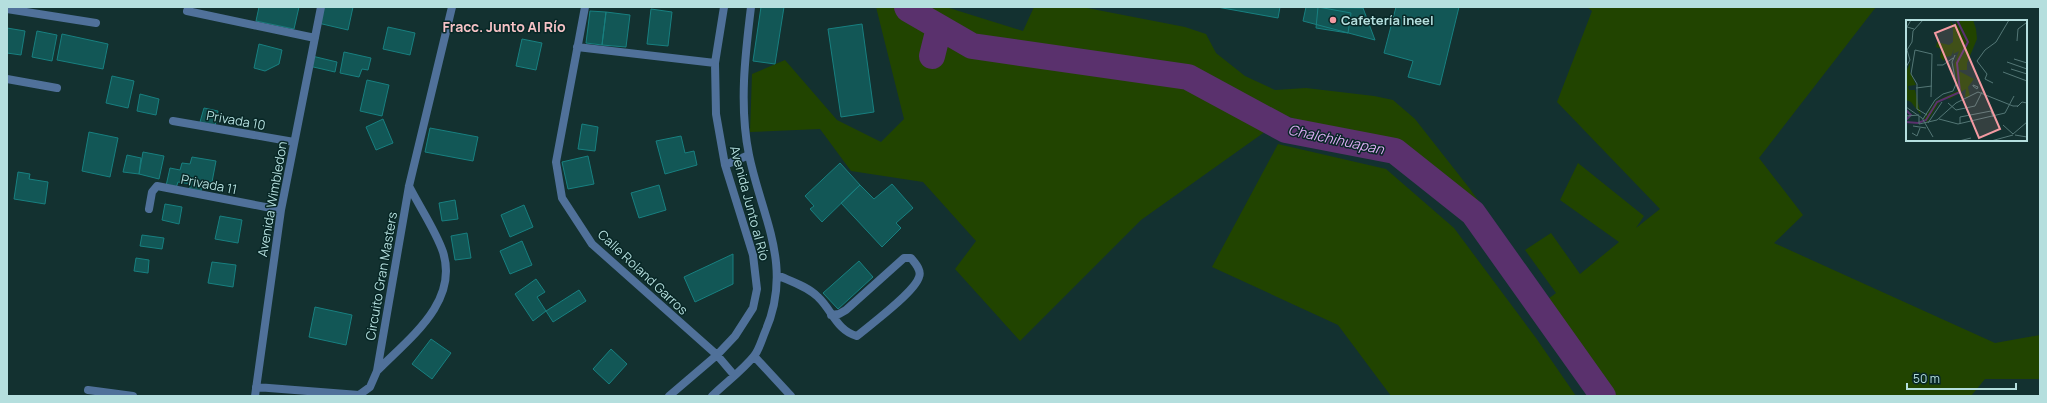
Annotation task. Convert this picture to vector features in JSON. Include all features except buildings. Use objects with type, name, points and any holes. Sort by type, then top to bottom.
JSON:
[{"type":"street","name":"Avenida Wimbledon","points":[[255,396],[281,210],[321,7]]},
{"type":"street","name":"Circuito Gran Masters","points":[[256,387],[359,395],[370,387],[377,371],[409,186],[452,7]]},
{"type":"street","name":"Calle Roland Garros","points":[[585,7],[576,47],[556,162],[562,198],[592,244],[716,355],[734,375]]},
{"type":"street","name":"Avenida Junto al Río","points":[[669,396],[716,355],[735,336],[753,308],[757,289],[753,255],[725,165],[716,114],[715,63],[724,7]]},
{"type":"street","name":"Avenida Junto al Río","points":[[712,396],[754,356],[774,313],[777,289],[775,250],[749,155],[744,121],[744,60],[751,7]]},
{"type":"street","points":[[7,9],[96,23]]},
{"type":"street","points":[[186,11],[314,38]]},
{"type":"street","points":[[576,47],[715,63]]},
{"type":"street","points":[[7,79],[57,88]]},
{"type":"street","name":"Privada 10","points":[[173,121],[294,142]]},
{"type":"street","points":[[725,165],[749,155]]},
{"type":"street","name":"Privada 11","points":[[149,209],[152,192],[157,186],[281,210]]},
{"type":"street","name":"Circuito Gran Masters","points":[[377,371],[422,325],[438,306],[445,286],[446,268],[442,251],[409,186]]},
{"type":"street","points":[[776,275],[806,288],[818,297],[832,315],[847,334],[857,336],[882,317],[914,286],[920,277],[919,269],[911,258],[904,258],[846,310],[840,314],[832,315]]},
{"type":"street","points":[[754,356],[791,396]]},
{"type":"street","points":[[88,390],[133,396]]},
{"type":"green space","points":[[876,7],[946,7],[1023,31],[1034,7],[1082,7],[1185,27],[1206,34],[1216,53],[1245,76],[1275,90],[1306,88],[1374,96],[1393,100],[1415,119],[1470,189],[1548,299],[1556,293],[1525,250],[1551,233],[1580,274],[1619,242],[1560,200],[1578,163],[1644,216],[1636,228],[1660,209],[1557,102],[1592,11],[1587,7],[1876,7],[1759,158],[1803,215],[1774,243],[1995,343],[2040,335],[2040,379],[1985,379],[1971,396],[1599,396],[1503,262],[1411,167],[1378,143],[1357,134],[1307,124],[1287,116],[1141,220],[1020,341],[955,269],[976,241],[923,182],[851,171],[820,129],[750,132],[752,74],[785,60],[837,120],[881,142],[904,119]]},
{"type":"green space","points":[[1278,144],[1386,169],[1454,228],[1536,338],[1576,396],[1391,396],[1338,325],[1212,267]]},
{"type":"waterway","name":"Chalchihuapan","points":[[907,7],[908,9],[972,46],[1188,77],[1286,130],[1395,151],[1473,213],[1603,396]]},
{"type":"waterway","points":[[932,56],[939,28]]},
{"type":"place","name":"Cafetería ineel","points":[[1333,20]]},
{"type":"district","name":"Fracc. Junto Al Río","points":[[504,26]]}]
